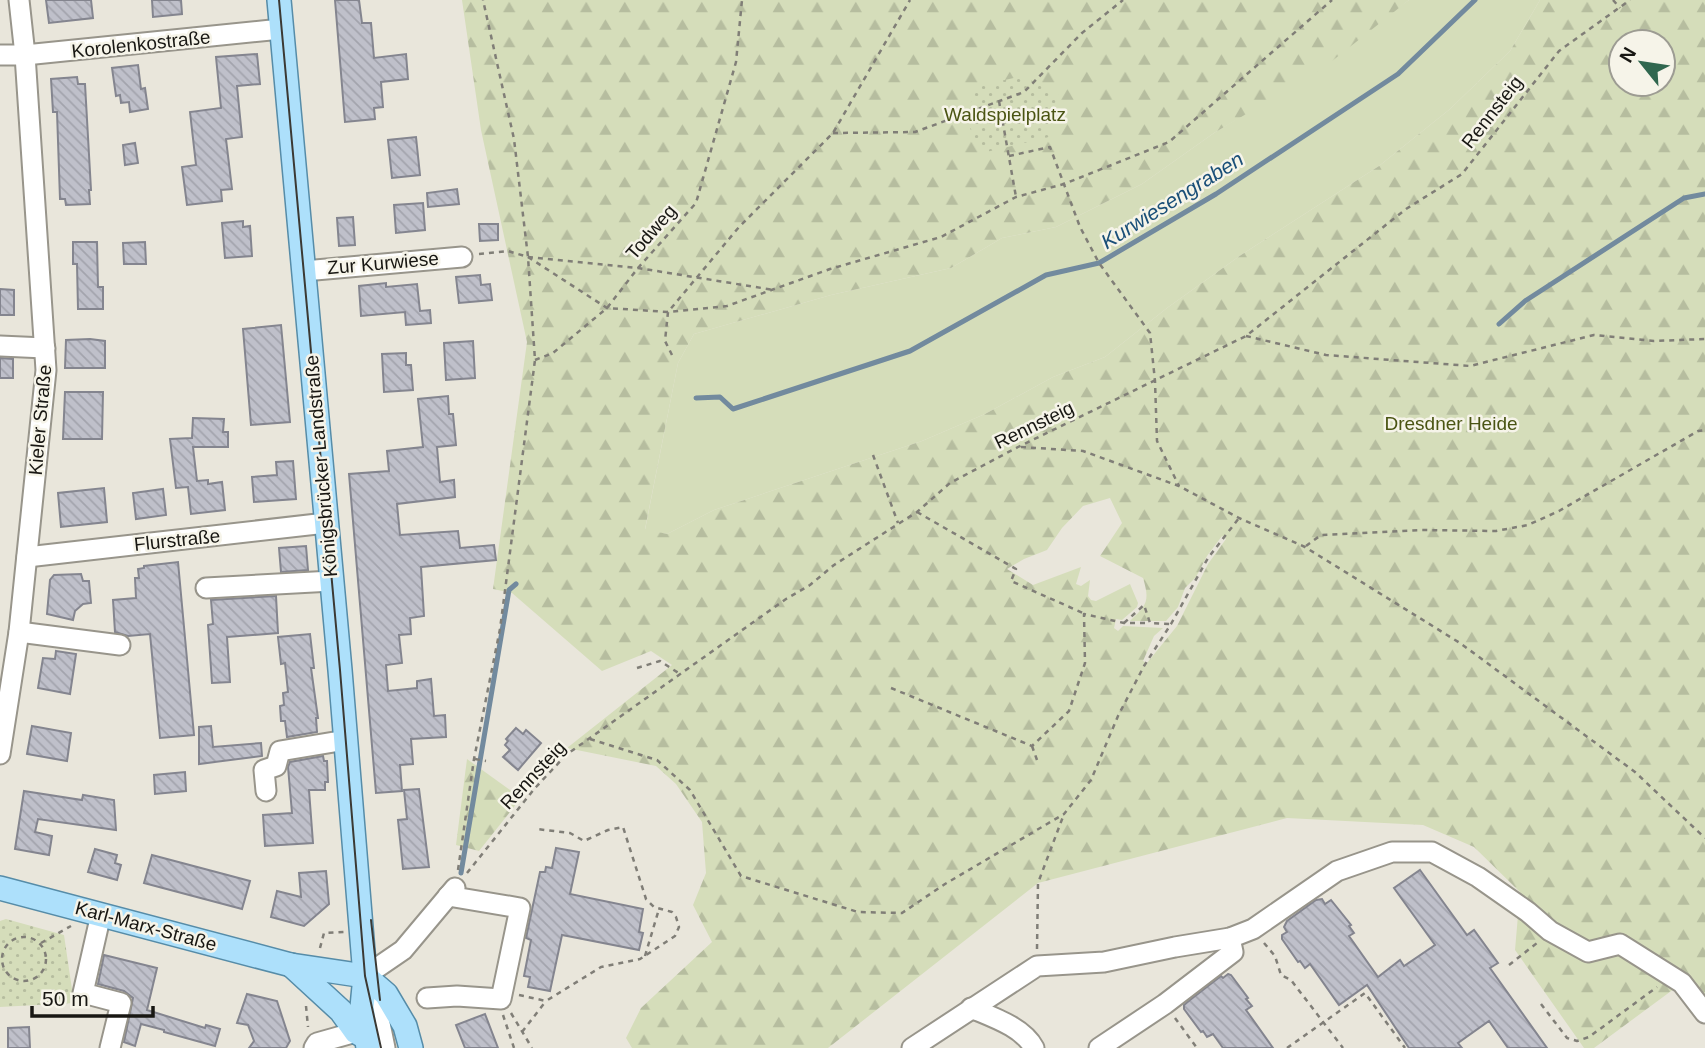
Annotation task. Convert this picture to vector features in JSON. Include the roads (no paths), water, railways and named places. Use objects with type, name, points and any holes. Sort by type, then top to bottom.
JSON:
[{"type":"main road","name":"Königsbrücker Landstraße","points":[[279,0],[346,740],[365,976],[362,1007],[369,1043]]},
{"type":"main road","name":"Karl-Marx-Straße","points":[[0,888],[291,965],[365,976]]},
{"type":"main road","name":"Karl-Marx-Straße","points":[[291,965],[341,1011],[369,1043]]},
{"type":"main road","points":[[365,976],[386,994],[405,1026],[411,1048]]},
{"type":"street","name":"Kieler Straße","points":[[0,754],[19,632],[46,370],[19,0]]},
{"type":"street","name":"Korolenkostraße","points":[[0,55],[25,55],[281,29]]},
{"type":"street","name":"Zur Kurwiese","points":[[303,271],[462,257]]},
{"type":"street","points":[[0,346],[45,348]]},
{"type":"street","name":"Flurstraße","points":[[27,557],[326,523]]},
{"type":"street","points":[[206,588],[332,581]]},
{"type":"street","points":[[19,632],[120,645]]},
{"type":"street","points":[[266,791],[264,770],[276,766],[280,751],[346,740]]},
{"type":"street","points":[[912,1048],[1037,966],[1104,962],[1230,938],[1253,929],[1337,871],[1392,852],[1432,852],[1478,877],[1528,912],[1550,932],[1588,953],[1620,944],[1682,983],[1705,1013]]},
{"type":"street","points":[[365,976],[403,950],[454,886],[520,908],[500,996],[427,998]]},
{"type":"street","points":[[101,914],[83,993],[121,1003],[110,1048]]},
{"type":"street","points":[[1099,1048],[1165,1004],[1233,952],[1230,938]]},
{"type":"street","points":[[971,1008],[1001,1021],[1030,1040],[1034,1048]]},
{"type":"street","points":[[321,1043],[369,1043]]},
{"type":"waterway","name":"Kurwiesengraben","points":[[696,398],[720,397],[733,409],[910,351],[1046,275],[1099,263],[1216,194],[1398,74],[1475,0]]},
{"type":"waterway","points":[[1499,324],[1525,301],[1684,198],[1705,194]]},
{"type":"waterway","points":[[461,873],[509,590],[516,584]]},
{"type":"tram line","points":[[279,0],[365,976],[381,1048]]},
{"type":"tram line","points":[[371,920],[380,1000]]},
{"type":"park label","name":"Waldspielplatz","points":[[1005,114]]},
{"type":"park label","name":"Dresdner Heide","points":[[1451,423]]}]
